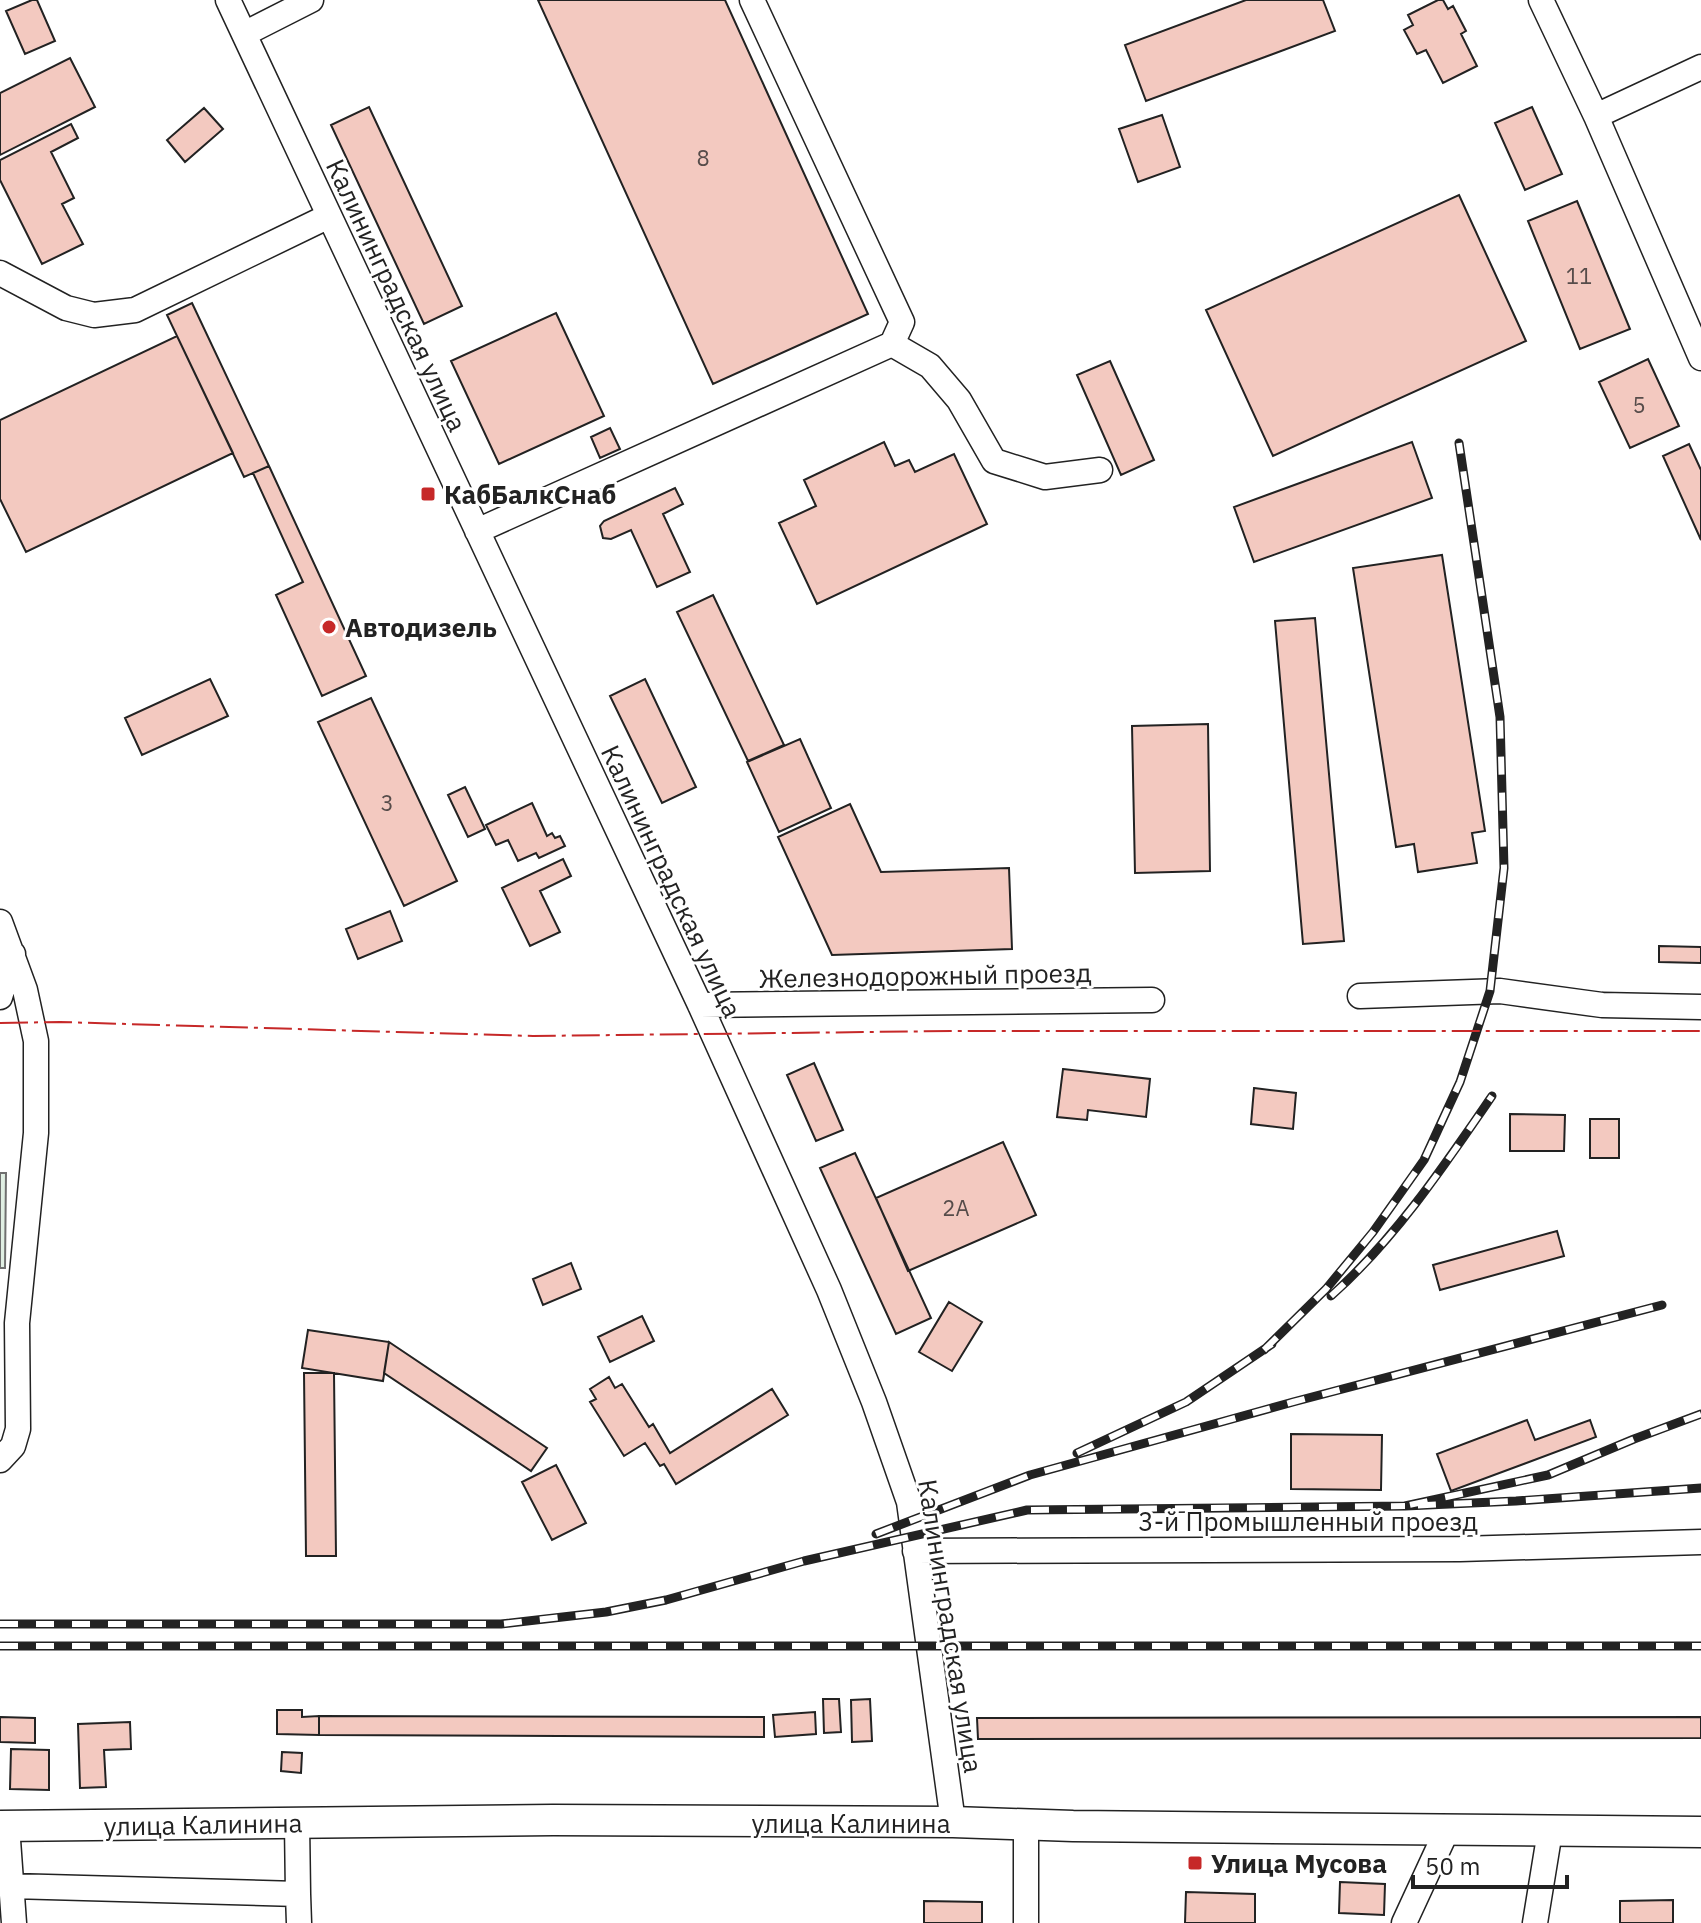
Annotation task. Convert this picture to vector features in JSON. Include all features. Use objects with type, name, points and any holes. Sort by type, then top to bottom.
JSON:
[{"type":"main road","name":"улица Калинина","points":[[4,1826],[553,1820],[1701,1832]]},
{"type":"street","name":"Калининградская улица","points":[[228,0],[700,1005],[829,1290],[874,1402],[909,1502],[953,1822]]},
{"type":"street","points":[[244,34],[311,0]]},
{"type":"street","points":[[477,531],[892,344],[902,322],[752,0]]},
{"type":"street","points":[[1541,0],[1596,116],[1701,358]]},
{"type":"street","points":[[1596,116],[1701,67]]},
{"type":"street","points":[[0,273],[66,308],[94,315],[135,310],[329,216]]},
{"type":"street","points":[[892,344],[930,366],[959,400],[994,461],[1045,477],[1100,470]]},
{"type":"street","points":[[0,922],[25,990],[36,1041],[36,1133],[16,1221],[9,1312],[9,1368],[18,1429],[13,1446],[0,1460]]},
{"type":"street","points":[[0,997],[13,954]]},
{"type":"street","points":[[1360,996],[1500,991],[1602,1005],[1701,1007]]},
{"type":"street","name":"Железнодорожный проезд","points":[[700,1005],[1152,1000]]},
{"type":"street","name":"3-й Промышленный проезд","points":[[915,1551],[1460,1549],[1701,1542]]},
{"type":"street","points":[[297,1823],[299,1923]]},
{"type":"street","points":[[1026,1824],[1026,1923]]},
{"type":"street","points":[[4,1826],[14,1923]]},
{"type":"street","points":[[1404,1923],[1447,1830]]},
{"type":"street","points":[[1535,1923],[1550,1831]]},
{"type":"street","points":[[11,1886],[298,1894]]},
{"type":"green space","points":[[0,1173],[6,1173],[5,1268],[0,1268]]},
{"type":"building","points":[[37,0],[55,41],[25,54],[6,11]]},
{"type":"building","points":[[538,0],[725,0],[868,314],[713,384]]},
{"type":"building","points":[[1246,0],[1323,0],[1335,31],[1146,101],[1125,45]]},
{"type":"building","points":[[1443,0],[1448,9],[1453,6],[1466,31],[1461,34],[1477,66],[1443,83],[1426,50],[1417,54],[1404,30],[1413,25],[1408,15]]},
{"type":"building","points":[[70,58],[95,107],[0,155],[0,93]]},
{"type":"building","points":[[369,107],[462,306],[424,324],[331,125]]},
{"type":"building","points":[[1532,107],[1562,174],[1525,190],[1495,123]]},
{"type":"building","points":[[204,108],[223,129],[185,162],[167,140]]},
{"type":"building","points":[[1162,115],[1180,167],[1138,182],[1119,129]]},
{"type":"building","points":[[71,124],[78,138],[51,152],[74,198],[62,204],[83,244],[42,264],[0,180],[0,160]]},
{"type":"building","points":[[1459,195],[1526,341],[1273,456],[1206,310]]},
{"type":"building","points":[[1577,201],[1630,329],[1580,349],[1528,221]]},
{"type":"building","points":[[192,303],[269,466],[244,477],[167,315]]},
{"type":"building","points":[[556,313],[604,416],[499,464],[451,361]]},
{"type":"building","points":[[177,336],[233,453],[26,552],[0,499],[0,420]]},
{"type":"building","points":[[1648,359],[1679,426],[1630,448],[1599,382]]},
{"type":"building","points":[[1110,361],[1154,460],[1121,475],[1077,375]]},
{"type":"building","points":[[610,428],[620,449],[600,458],[591,437]]},
{"type":"building","points":[[884,442],[895,466],[909,460],[915,472],[954,454],[987,524],[817,604],[779,523],[816,506],[804,480]]},
{"type":"building","points":[[1412,442],[1432,498],[1254,562],[1234,507]]},
{"type":"building","points":[[1689,444],[1701,470],[1701,540],[1663,456]]},
{"type":"building","points":[[269,466],[366,676],[322,696],[276,595],[303,582],[253,473]]},
{"type":"building","points":[[675,488],[683,504],[663,514],[690,572],[657,587],[631,530],[611,539],[603,538],[600,526],[604,521]]},
{"type":"building","points":[[1442,555],[1485,831],[1472,833],[1477,863],[1418,872],[1414,844],[1396,847],[1353,568]]},
{"type":"building","points":[[713,595],[784,745],[748,761],[677,612]]},
{"type":"building","points":[[1315,618],[1344,941],[1303,944],[1275,621]]},
{"type":"building","points":[[210,679],[228,716],[142,755],[125,718]]},
{"type":"building","points":[[645,679],[696,787],[662,803],[610,696]]},
{"type":"building","points":[[371,698],[457,881],[404,906],[318,722]]},
{"type":"building","points":[[1208,724],[1210,871],[1135,873],[1132,726]]},
{"type":"building","points":[[800,739],[831,808],[779,832],[747,762]]},
{"type":"building","points":[[465,787],[485,829],[468,837],[448,795]]},
{"type":"building","points":[[532,803],[547,836],[552,833],[555,838],[560,836],[565,846],[539,858],[536,853],[518,861],[508,840],[496,845],[486,825]]},
{"type":"building","points":[[850,804],[881,872],[1009,868],[1012,949],[832,955],[778,837]]},
{"type":"building","points":[[563,859],[571,876],[540,891],[560,932],[530,946],[502,888]]},
{"type":"building","points":[[390,911],[402,941],[358,959],[346,929]]},
{"type":"building","points":[[1659,946],[1701,947],[1701,963],[1659,962]]},
{"type":"building","points":[[814,1063],[843,1130],[816,1141],[787,1075]]},
{"type":"building","points":[[1063,1069],[1150,1079],[1146,1117],[1088,1110],[1087,1120],[1057,1117]]},
{"type":"building","points":[[1254,1088],[1296,1093],[1293,1129],[1251,1124]]},
{"type":"building","points":[[1510,1114],[1565,1115],[1564,1151],[1510,1151]]},
{"type":"building","points":[[1590,1119],[1619,1119],[1619,1158],[1590,1158]]},
{"type":"building","points":[[1003,1142],[1036,1215],[908,1271],[876,1198]]},
{"type":"building","points":[[855,1153],[931,1318],[896,1334],[820,1168]]},
{"type":"building","points":[[1557,1231],[1564,1256],[1440,1290],[1433,1265]]},
{"type":"building","points":[[571,1263],[581,1289],[543,1305],[533,1279]]},
{"type":"building","points":[[949,1302],[982,1322],[952,1371],[919,1352]]},
{"type":"building","points":[[642,1316],[654,1341],[610,1362],[598,1337]]},
{"type":"building","points":[[308,1330],[389,1342],[383,1381],[302,1368]]},
{"type":"building","points":[[389,1342],[547,1448],[531,1471],[384,1373]]},
{"type":"building","points":[[304,1373],[334,1373],[336,1556],[306,1556]]},
{"type":"building","points":[[609,1377],[615,1388],[622,1384],[649,1427],[653,1424],[670,1453],[772,1389],[788,1415],[676,1484],[664,1464],[660,1466],[645,1443],[624,1456],[590,1402],[596,1399],[590,1389]]},
{"type":"building","points":[[1527,1420],[1535,1440],[1590,1420],[1596,1437],[1451,1491],[1437,1454]]},
{"type":"building","points":[[1291,1434],[1382,1435],[1381,1490],[1291,1489]]},
{"type":"building","points":[[556,1465],[586,1523],[552,1540],[522,1482]]},
{"type":"building","points":[[823,1699],[839,1699],[841,1732],[824,1733]]},
{"type":"building","points":[[870,1699],[872,1741],[852,1742],[851,1700]]},
{"type":"building","points":[[277,1710],[302,1710],[302,1717],[319,1716],[319,1735],[277,1734]]},
{"type":"building","points":[[815,1712],[816,1734],[775,1737],[773,1715]]},
{"type":"building","points":[[319,1716],[764,1717],[764,1737],[319,1735]]},
{"type":"building","points":[[0,1717],[35,1718],[35,1743],[0,1742]]},
{"type":"building","points":[[1701,1717],[1701,1738],[978,1739],[977,1718]]},
{"type":"building","points":[[130,1722],[131,1749],[104,1750],[106,1787],[80,1788],[78,1724]]},
{"type":"building","points":[[11,1749],[49,1750],[49,1790],[10,1789]]},
{"type":"building","points":[[282,1752],[302,1753],[301,1773],[281,1771]]},
{"type":"building","points":[[1340,1882],[1385,1884],[1384,1915],[1339,1913]]},
{"type":"building","points":[[1186,1892],[1255,1894],[1255,1923],[1185,1923]]},
{"type":"building","points":[[1673,1900],[1673,1923],[1620,1923],[1620,1901]]},
{"type":"building","points":[[924,1901],[982,1902],[982,1923],[924,1923]]},
{"type":"railway","points":[[1264,1350],[1326,1289],[1373,1232],[1424,1160],[1460,1082],[1490,991],[1504,868],[1500,717],[1459,443]]},
{"type":"railway","points":[[1331,1296],[1397,1226],[1492,1096]]},
{"type":"railway","points":[[876,1534],[1030,1475],[1662,1305]]},
{"type":"railway","points":[[1077,1453],[1186,1402],[1272,1344]]},
{"type":"railway","points":[[1701,1414],[1548,1475],[1405,1506],[1701,1488]]},
{"type":"railway","points":[[0,1624],[501,1624],[606,1612],[666,1600],[804,1561],[1027,1510],[1405,1506]]},
{"type":"railway","points":[[0,1646],[1701,1646]]},
{"type":"power","points":[[0,1023],[60,1022],[533,1036],[953,1031],[1701,1031]]},
{"type":"place","name":"КабБалкСнаб","points":[[428,494]]},
{"type":"place","name":"Автодизель","points":[[329,627]]},
{"type":"place","name":"Улица Мусова","points":[[1195,1863]]}]
